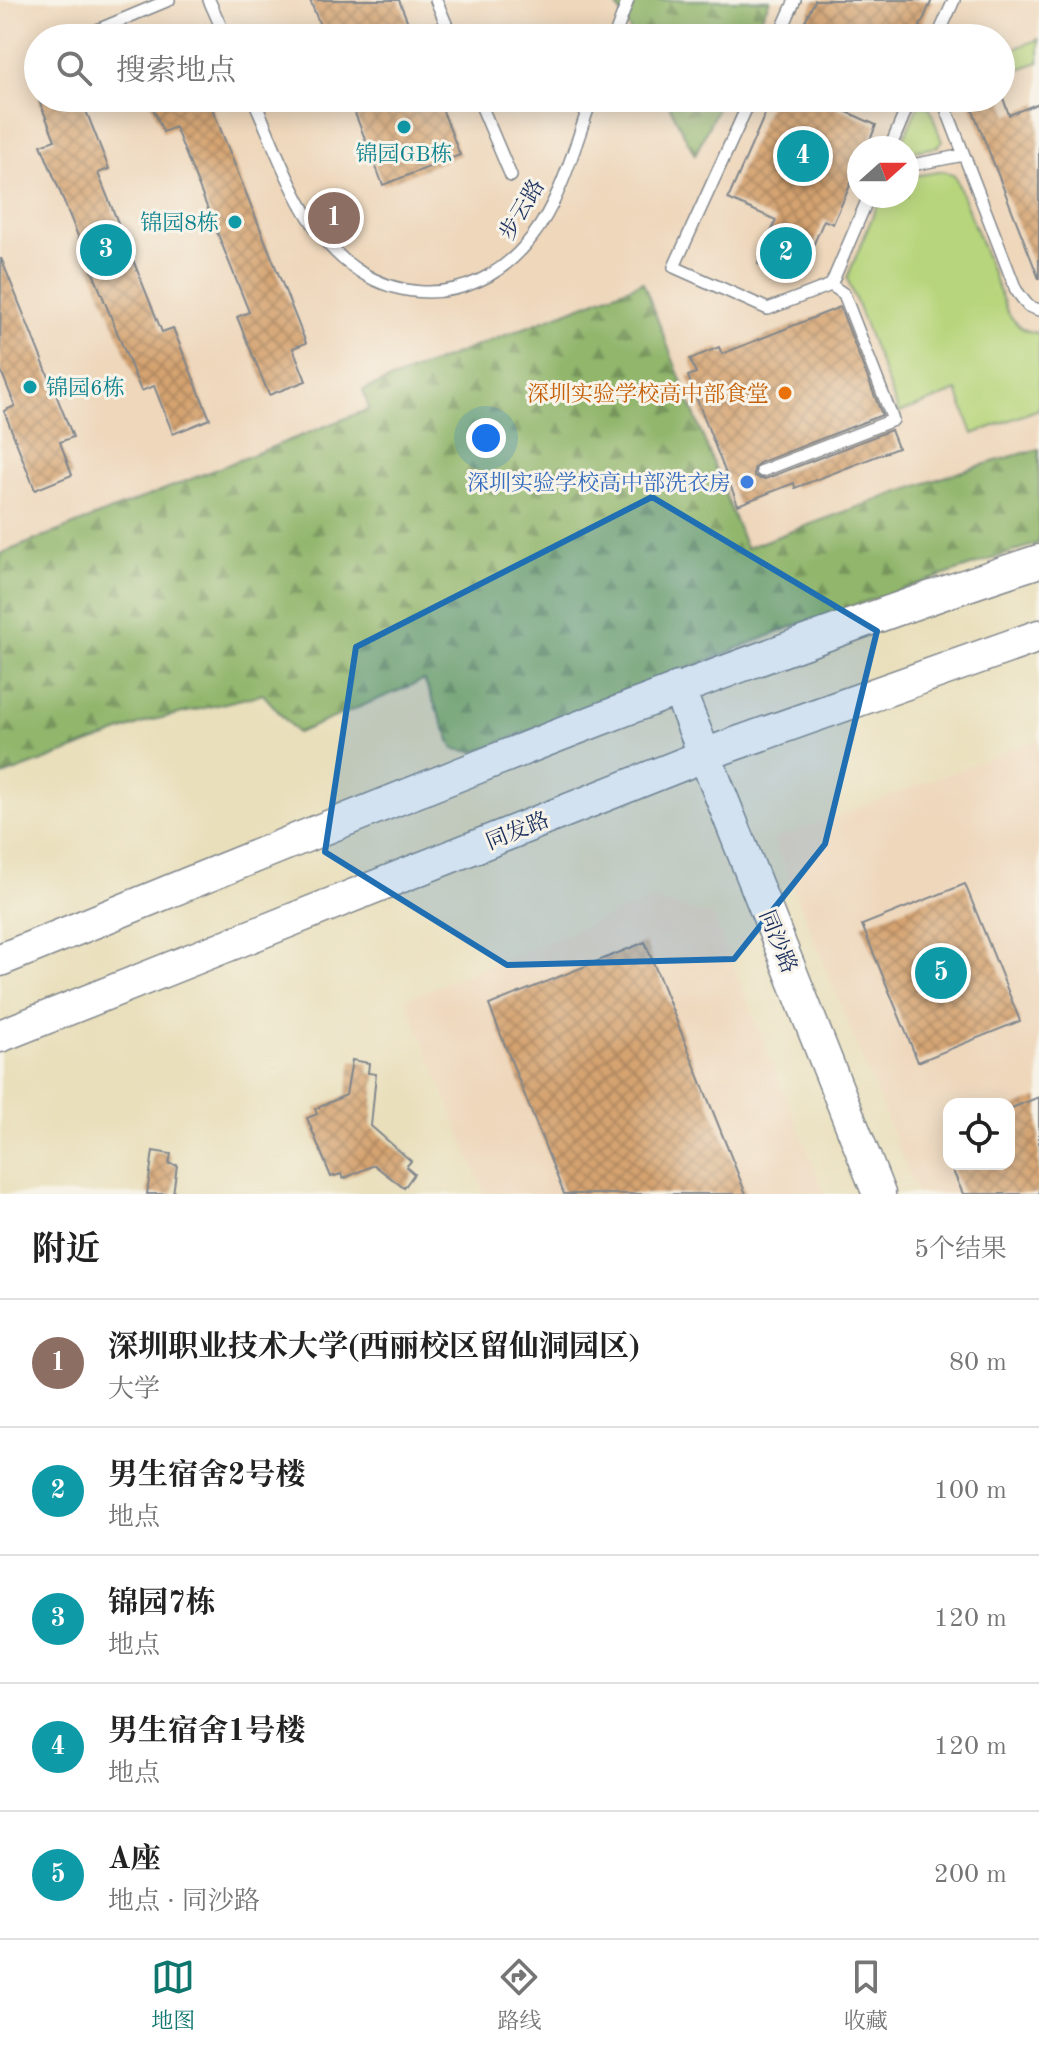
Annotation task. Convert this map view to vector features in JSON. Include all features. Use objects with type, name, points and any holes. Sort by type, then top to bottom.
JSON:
[{"type":"main road","points":[[0,960],[678,688],[919,600],[1039,561]]},
{"type":"main road","name":"同发路","points":[[0,1036],[705,756],[1039,636]]},
{"type":"main road","name":"同沙路","points":[[678,688],[879,1194]]},
{"type":"lane","points":[[112,24],[169,0]]},
{"type":"lane","points":[[209,0],[220,24]]},
{"type":"lane","points":[[436,0],[446,24]]},
{"type":"lane","points":[[619,24],[628,0]]},
{"type":"lane","points":[[784,24],[795,0]]},
{"type":"lane","points":[[943,24],[954,0]]},
{"type":"lane","name":"步云路","points":[[259,112],[313,225],[335,252],[383,284],[412,292],[436,293],[463,288],[491,276],[513,260],[534,235],[552,202],[587,112]]},
{"type":"lane","points":[[484,112],[511,176]]},
{"type":"lane","points":[[745,112],[674,267],[768,309],[831,285],[864,208]]},
{"type":"lane","points":[[895,136],[905,112]]},
{"type":"lane","points":[[947,112],[1016,290],[1028,306],[1039,310]]},
{"type":"lane","points":[[919,164],[964,155]]},
{"type":"lane","points":[[762,471],[893,420],[844,294],[831,285]]},
{"type":"highlighted area","points":[[652,497],[877,631],[825,844],[734,959],[507,965],[325,852],[356,647]]},
{"type":"shaded area","points":[[0,0],[1039,0],[1039,449],[1002,458],[746,548],[643,282],[363,390],[370,409],[0,554]]},
{"type":"shaded area","points":[[1039,739],[1039,1194],[917,1194],[774,840]]},
{"type":"shaded area","points":[[652,899],[713,916],[825,1194],[485,1194],[406,999]]},
{"type":"green space","points":[[614,0],[770,0],[759,24],[627,24]]},
{"type":"green space","points":[[1039,39],[1039,62],[1019,69],[1015,48]]},
{"type":"green space","points":[[672,112],[715,112],[695,155]]},
{"type":"green space","points":[[915,112],[931,112],[942,142],[937,147],[919,150],[919,136],[905,136]]},
{"type":"green space","points":[[944,171],[955,176],[1007,311],[1020,327],[1039,333],[1039,409],[973,434],[957,391],[899,413],[847,278],[876,208],[919,208],[919,175]]},
{"type":"green space","points":[[643,282],[746,548],[928,483],[1039,449],[1039,543],[794,626],[476,752],[454,749],[424,680],[297,733],[263,694],[149,721],[0,777],[0,554],[369,409],[363,390]]},
{"type":"building","points":[[310,0],[399,0],[408,24],[319,24]]},
{"type":"building","points":[[815,0],[932,0],[921,24],[804,24]]},
{"type":"building","points":[[1039,103],[1039,279],[973,112],[1008,112],[1009,115]]},
{"type":"building","points":[[44,112],[87,112],[109,169],[98,173],[162,332],[173,328],[210,419],[173,434],[154,386],[141,391],[41,145],[55,140]]},
{"type":"building","name":"锦园8栋","points":[[155,112],[214,112],[306,343],[293,348],[306,381],[269,395],[237,317],[249,312],[175,127],[163,132]]},
{"type":"building","name":"锦园GB栋","points":[[354,112],[443,112],[460,155],[383,185]]},
{"type":"building","points":[[766,112],[847,112],[876,125],[872,136],[847,136],[847,192],[833,224],[824,220],[798,281],[758,264],[776,220],[728,199]]},
{"type":"building","name":"锦园6栋","points":[[1,258],[73,437],[60,442],[72,475],[35,490],[4,411],[15,406],[0,368]]},
{"type":"building","name":"深圳实验学校高中部食堂","points":[[840,307],[882,415],[759,463],[754,475],[765,479],[891,430],[898,448],[795,488],[794,483],[738,505],[688,376],[696,373],[690,359],[719,347],[722,354]]},
{"type":"building","points":[[965,884],[1020,1021],[918,1062],[862,925]]},
{"type":"building","points":[[645,942],[746,1194],[564,1194],[489,1005]]},
{"type":"building","points":[[352,1060],[369,1063],[368,1073],[376,1074],[371,1126],[411,1161],[406,1167],[414,1174],[404,1188],[374,1165],[343,1179],[341,1174],[331,1177],[307,1118],[317,1114],[315,1109],[346,1095]]},
{"type":"building","points":[[1039,1097],[1039,1194],[963,1194],[953,1170],[1015,1170],[1015,1107]]},
{"type":"building","points":[[153,1151],[171,1154],[169,1164],[177,1165],[173,1194],[147,1194]]},
{"type":"place","name":"锦园GB栋","points":[[404,127]]},
{"type":"place","name":"男生宿舍1号楼","points":[[803,156]]},
{"type":"place","name":"深圳职业技术大学(西丽校区留仙洞园区)","points":[[334,218]]},
{"type":"place","name":"锦园8栋","points":[[235,222]]},
{"type":"place","name":"锦园7栋","points":[[106,250]]},
{"type":"place","name":"男生宿舍2号楼","points":[[786,253]]},
{"type":"place","name":"锦园6栋","points":[[30,387]]},
{"type":"place","name":"深圳实验学校高中部食堂","points":[[785,393]]},
{"type":"place","name":"深圳实验学校高中部洗衣房","points":[[747,482]]},
{"type":"place","name":"A座","points":[[941,973]]}]
